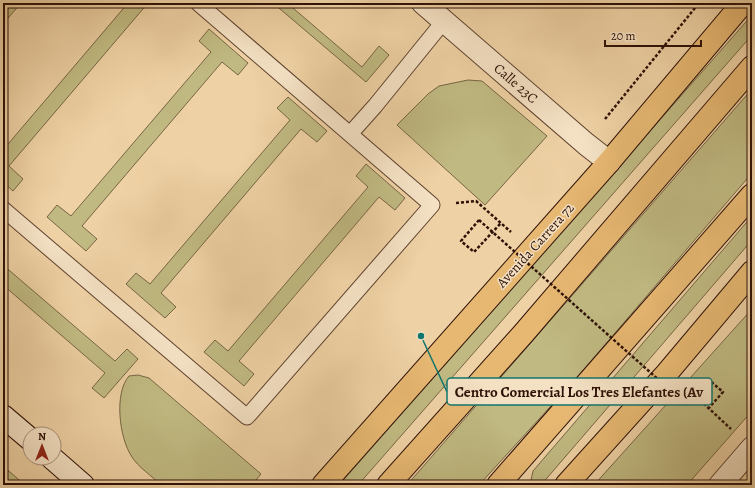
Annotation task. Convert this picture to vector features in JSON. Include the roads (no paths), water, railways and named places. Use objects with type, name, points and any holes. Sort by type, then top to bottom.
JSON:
[{"type":"highway","name":"Avenida Carrera 72","points":[[323,485],[609,162],[743,3]]},
{"type":"highway","points":[[388,485],[523,334],[752,66]]},
{"type":"highway","points":[[498,485],[514,475],[752,195]]},
{"type":"highway","points":[[566,485],[667,373],[752,272]]},
{"type":"street","name":"Calle 23C","points":[[423,3],[586,144],[609,162]]},
{"type":"street","points":[[3,416],[22,433]]},
{"type":"street","points":[[720,485],[752,448]]},
{"type":"street","points":[[61,466],[83,485]]},
{"type":"lane","points":[[3,209],[247,417],[432,205],[198,3]]},
{"type":"lane","points":[[350,134],[375,106],[444,20]]},
{"type":"place","name":"Centro Comercial Los Tres Elefantes (Av","points":[[421,336]]}]
